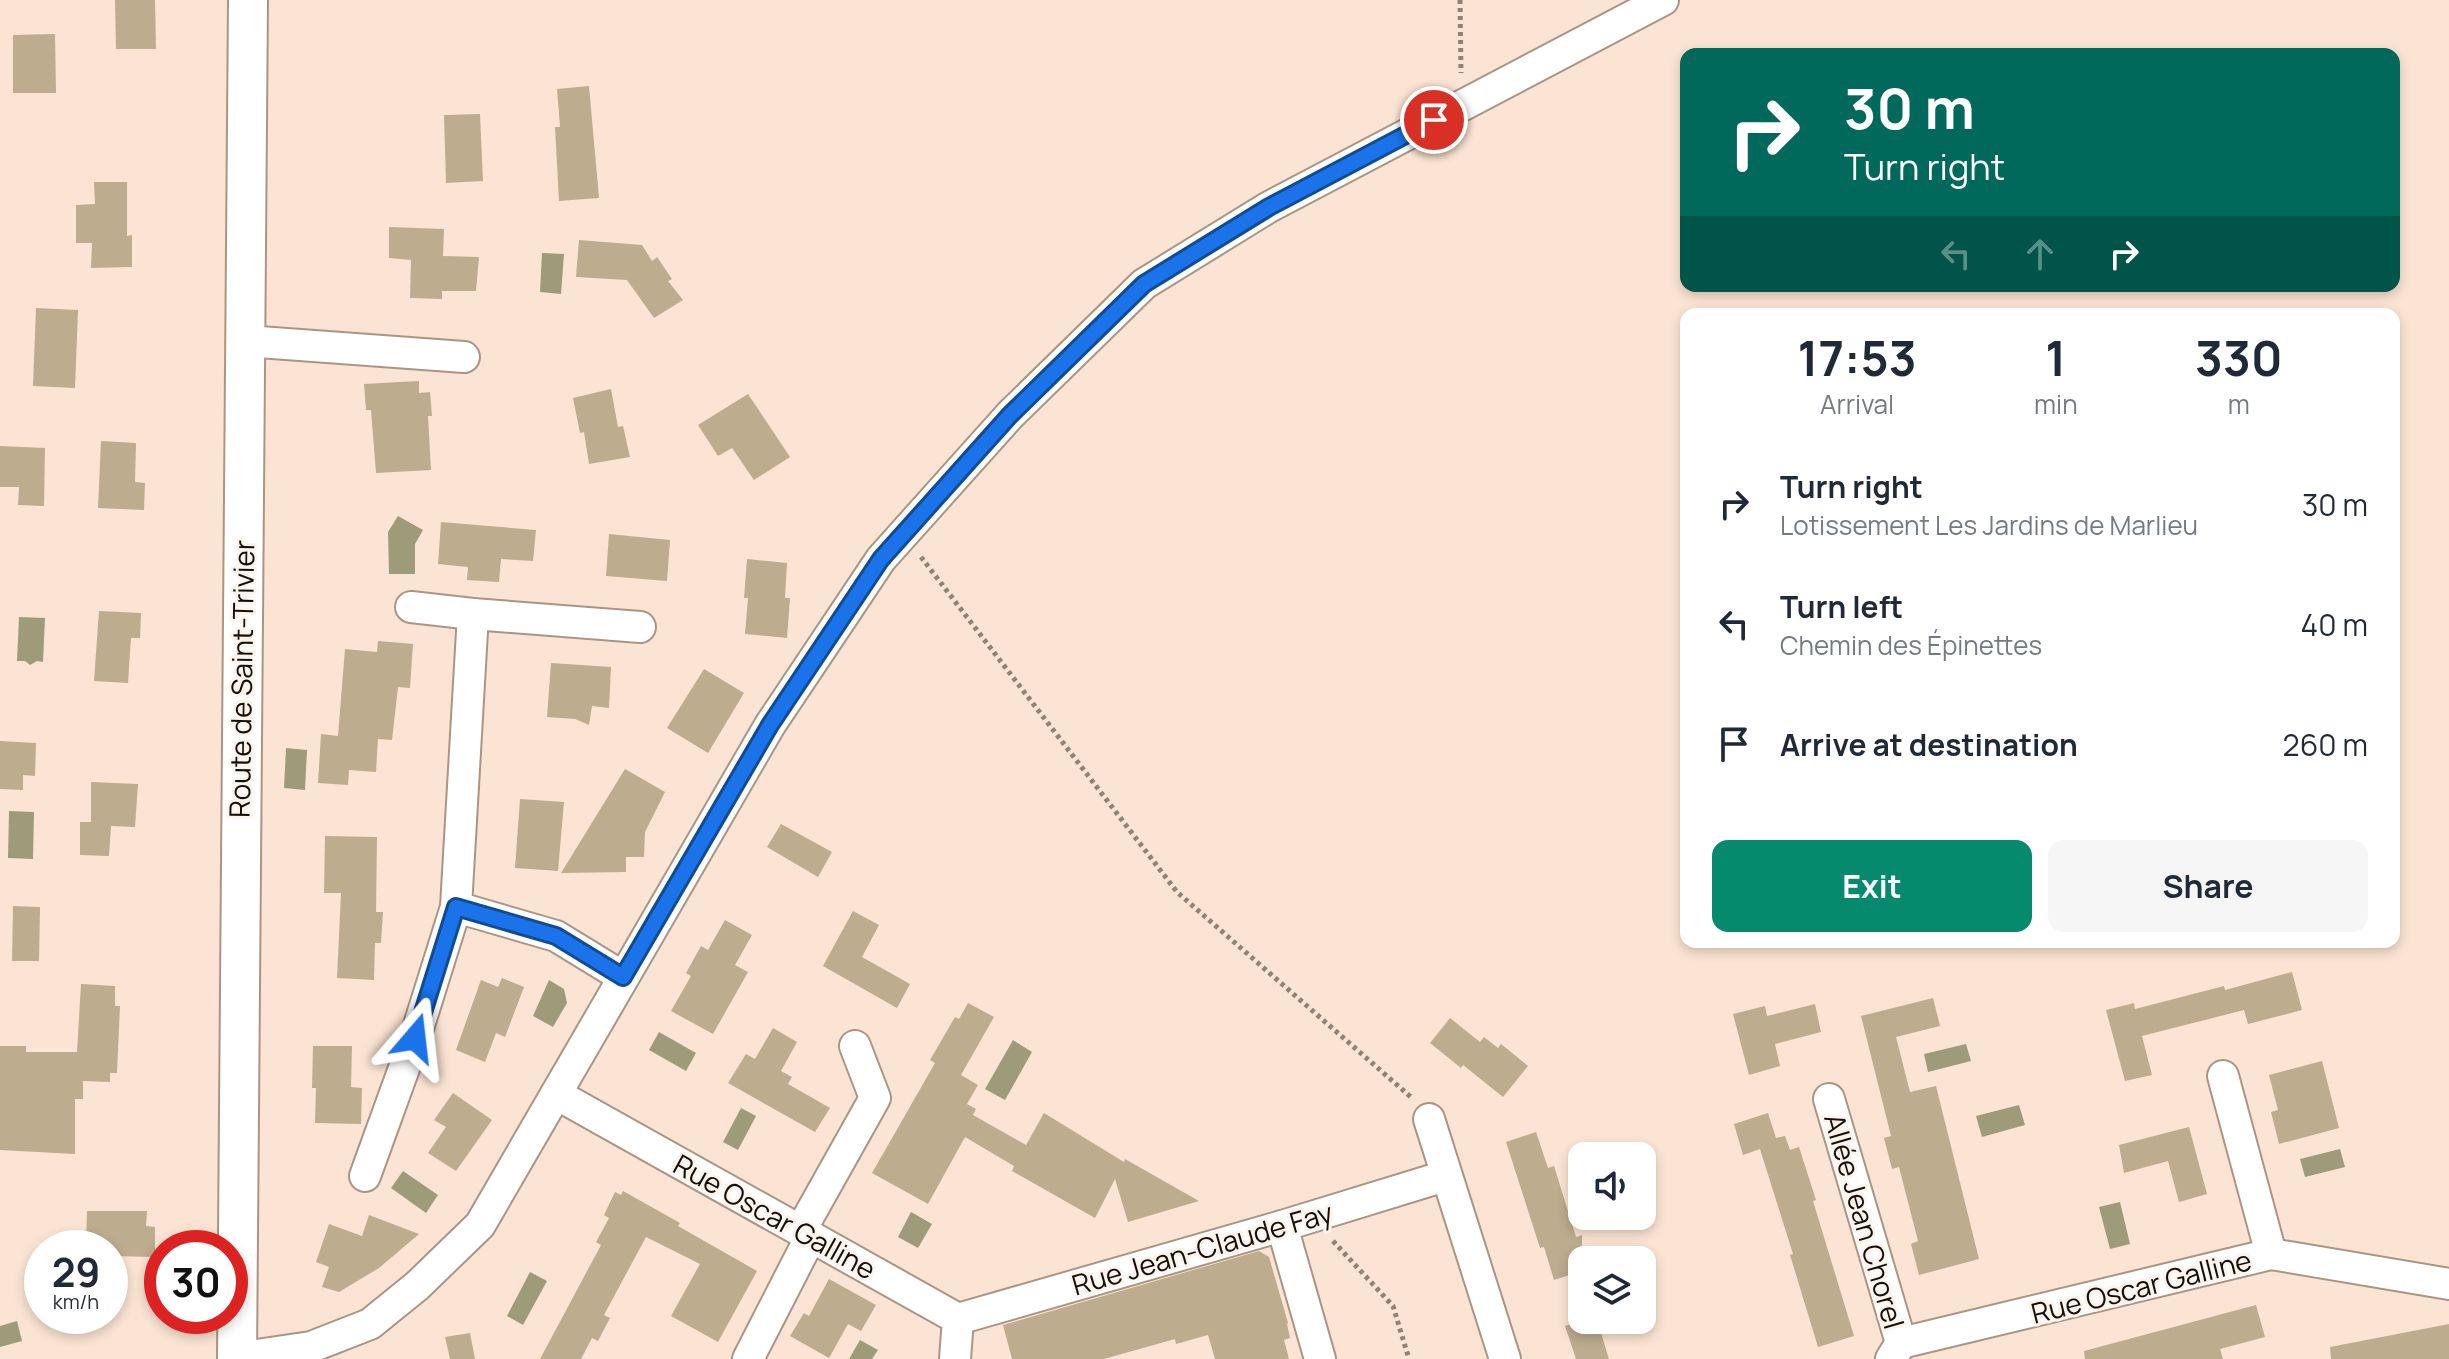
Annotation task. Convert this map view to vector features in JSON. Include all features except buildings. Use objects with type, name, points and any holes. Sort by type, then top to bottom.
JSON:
[{"type":"main road","name":"Route de Saint-Trivier","points":[[237,1358],[248,0]]},
{"type":"street","points":[[237,1358],[311,1347],[370,1324],[480,1225],[770,725],[881,559],[1010,415],[1144,284],[1269,207],[1663,0]]},
{"type":"street","points":[[245,341],[464,357]]},
{"type":"street","points":[[411,607],[640,627]]},
{"type":"street","points":[[365,1176],[415,1038],[456,907],[473,614]]},
{"type":"street","points":[[456,907],[556,936],[623,977]]},
{"type":"street","points":[[748,1359],[806,1233],[875,1098],[855,1046]]},
{"type":"street","points":[[2223,1076],[2271,1254]]},
{"type":"street","name":"Rue Oscar Galline","points":[[556,1094],[958,1319]]},
{"type":"street","name":"Allée Jean Chorel","points":[[1829,1099],[1896,1351]]},
{"type":"street","points":[[1429,1119],[1505,1359]]},
{"type":"street","name":"Rue Jean-Claude Fay","points":[[958,1319],[1445,1176]]},
{"type":"street","points":[[1282,1226],[1320,1359]]},
{"type":"street","name":"Rue Oscar Galline","points":[[1896,1351],[2271,1254],[2449,1284]]},
{"type":"street","points":[[955,1359],[958,1319]]},
{"type":"path","points":[[1460,0],[1462,106]]},
{"type":"path","points":[[904,534],[1177,892],[1412,1098],[1429,1119]]},
{"type":"path","points":[[1322,1213],[1333,1242],[1393,1306],[1409,1359]]},
{"type":"shaded area","points":[[542,253],[564,254],[561,294],[540,292]]},
{"type":"shaded area","points":[[398,516],[423,530],[415,544],[415,574],[389,574],[388,532]]},
{"type":"shaded area","points":[[19,617],[45,618],[43,662],[30,665],[17,661]]},
{"type":"shaded area","points":[[286,748],[307,750],[305,790],[284,788]]},
{"type":"shaded area","points":[[9,811],[34,812],[33,859],[8,858]]},
{"type":"shaded area","points":[[549,980],[564,989],[567,1003],[553,1027],[533,1016]]},
{"type":"shaded area","points":[[659,1032],[696,1053],[686,1071],[649,1050]]},
{"type":"shaded area","points":[[1013,1040],[1032,1052],[1005,1100],[985,1089]]},
{"type":"shaded area","points":[[1966,1044],[1971,1061],[1928,1072],[1924,1054]]},
{"type":"shaded area","points":[[2019,1105],[2025,1125],[1982,1137],[1976,1116]]},
{"type":"shaded area","points":[[741,1108],[756,1116],[738,1150],[723,1142]]},
{"type":"shaded area","points":[[2340,1149],[2345,1167],[2305,1177],[2300,1159]]},
{"type":"shaded area","points":[[403,1171],[438,1195],[426,1213],[391,1188]]},
{"type":"shaded area","points":[[2120,1202],[2130,1244],[2110,1249],[2099,1207]]},
{"type":"shaded area","points":[[911,1212],[932,1224],[918,1248],[898,1237]]},
{"type":"shaded area","points":[[530,1272],[547,1281],[523,1325],[507,1316]]},
{"type":"shaded area","points":[[17,1321],[22,1341],[0,1347],[0,1326]]},
{"type":"shaded area","points":[[860,1340],[878,1350],[872,1359],[849,1359]]},
{"type":"route","points":[[415,1038],[456,907],[556,936],[623,977],[770,725],[881,559],[1010,415],[1144,284],[1269,207],[1434,120]]}]
